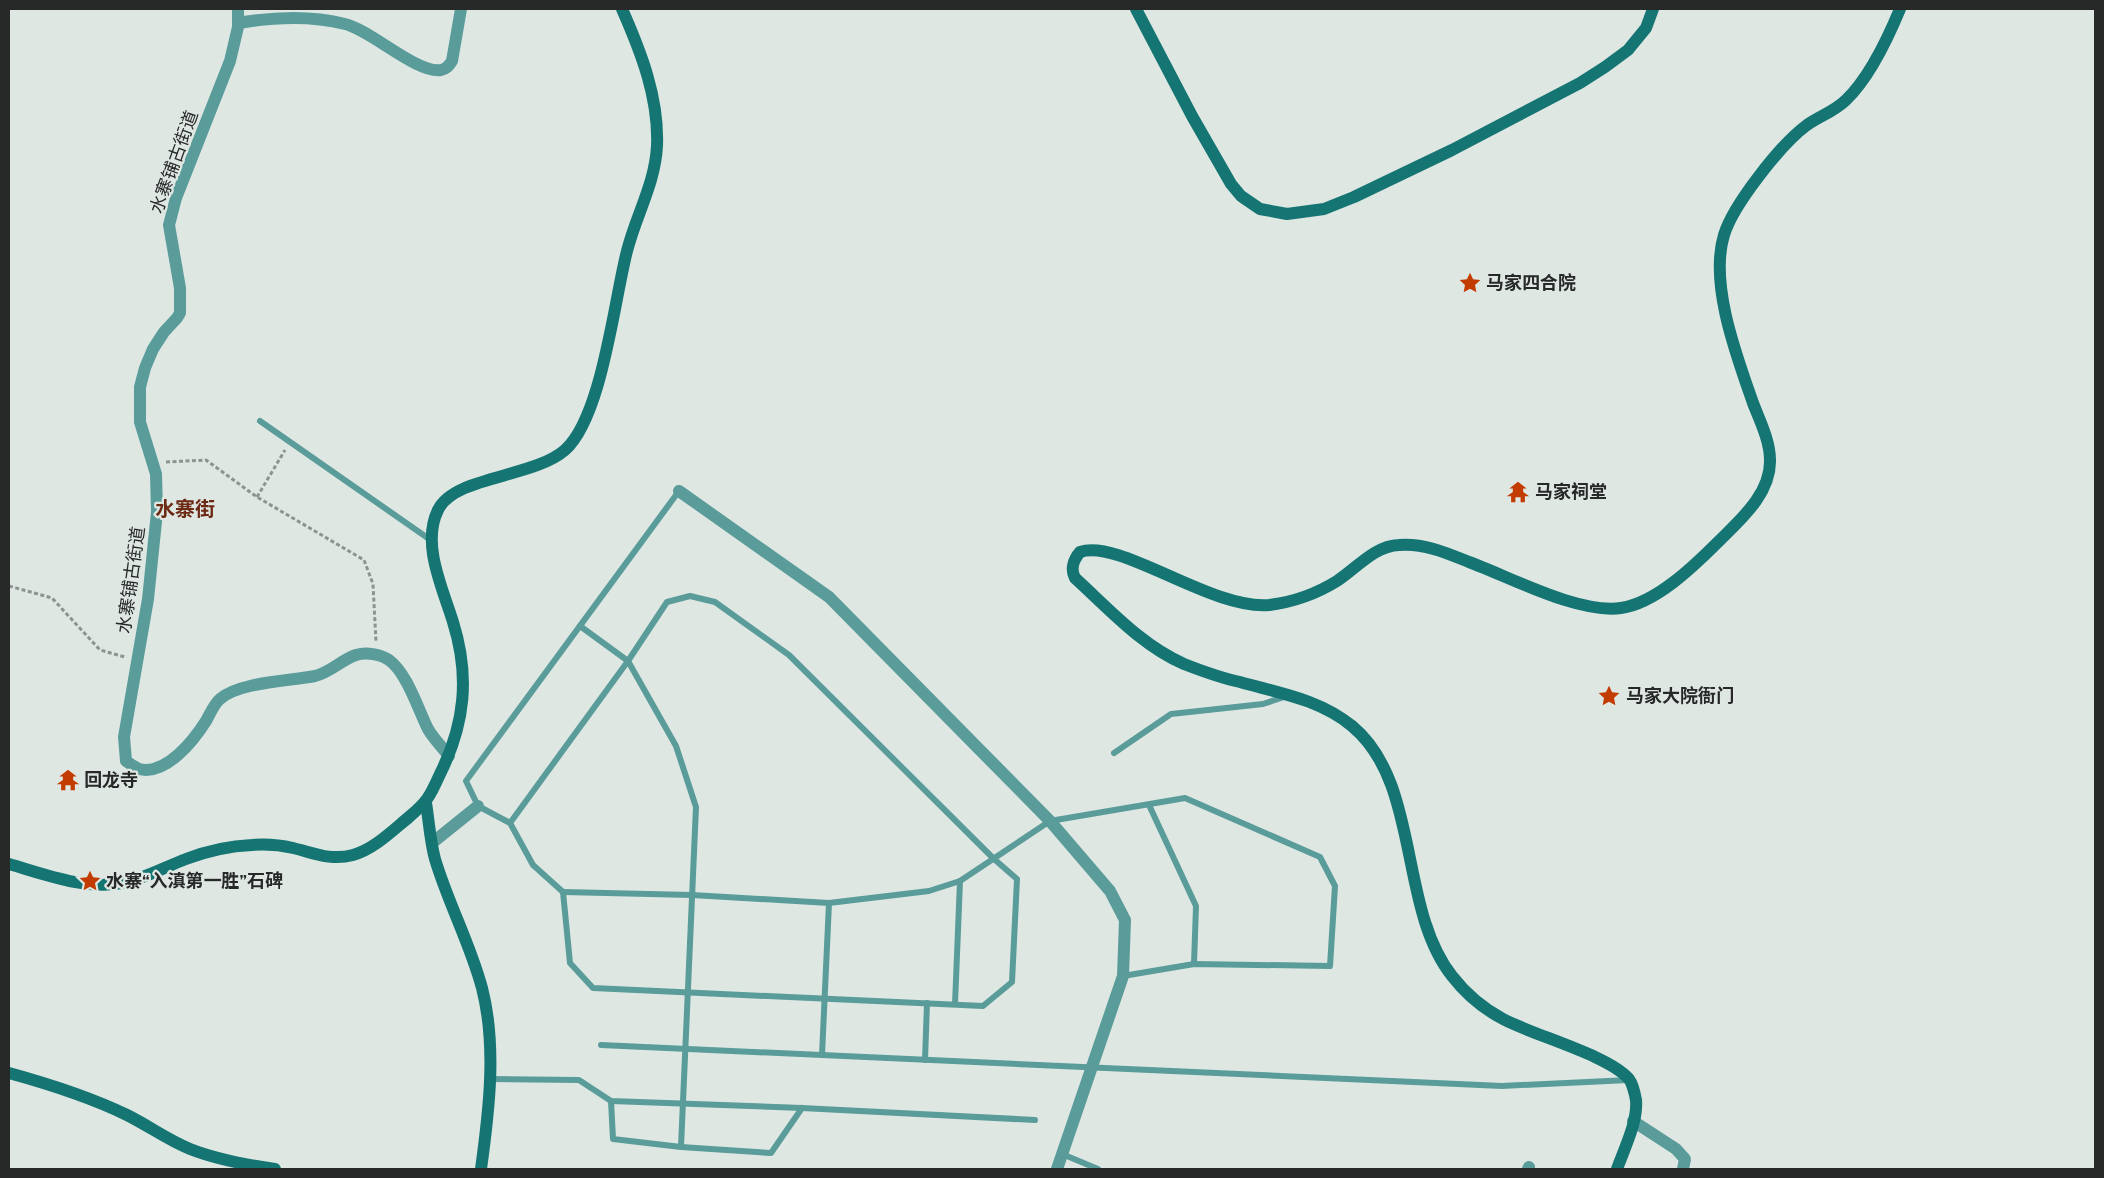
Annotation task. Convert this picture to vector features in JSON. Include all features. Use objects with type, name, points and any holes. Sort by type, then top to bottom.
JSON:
[{"type":"main road","points":[[9,864],[57,878],[87,884],[107,885],[131,881],[197,855],[237,846],[275,845],[294,848],[324,857],[352,856],[372,846],[426,803],[449,756],[458,731],[462,709],[463,679],[458,639],[438,579],[433,542],[436,512],[444,500],[451,495],[475,484],[528,470],[550,460],[574,441],[587,415],[606,347],[627,248],[652,178],[657,146],[656,125],[648,79],[635,39],[622,9]]},
{"type":"main road","points":[[1136,9],[1192,116],[1231,184],[1241,196],[1260,209],[1287,214],[1324,209],[1354,197],[1452,150],[1580,83],[1628,50],[1646,28],[1653,9]]},
{"type":"main road","points":[[1617,1169],[1633,1121],[1636,1101],[1630,1080],[1617,1069],[1599,1059],[1525,1030],[1501,1018],[1462,988],[1440,959],[1428,931],[1393,794],[1376,752],[1361,733],[1338,716],[1311,702],[1290,694],[1210,674],[1157,649],[1131,630],[1075,578],[1073,570],[1076,557],[1080,552],[1087,549],[1108,552],[1215,595],[1254,605],[1287,602],[1310,595],[1337,580],[1373,554],[1388,546],[1413,544],[1445,552],[1564,599],[1596,607],[1618,609],[1629,606],[1658,592],[1692,567],[1732,528],[1760,495],[1767,483],[1770,471],[1770,458],[1766,438],[1733,343],[1723,298],[1720,254],[1728,224],[1749,191],[1796,135],[1806,126],[1840,106],[1855,90],[1887,38],[1900,9]]},
{"type":"main road","points":[[426,803],[432,844],[441,876],[471,952],[482,989],[488,1023],[489,1079],[481,1169]]},
{"type":"main road","points":[[9,1073],[50,1085],[106,1106],[127,1115],[168,1140],[192,1150],[240,1163],[276,1169]]},
{"type":"street","name":"水寨铺古街道","points":[[238,9],[235,42],[223,81],[176,198],[170,218],[170,234],[180,288],[180,313],[164,332],[144,368],[138,406],[144,436],[154,462],[157,492],[156,536],[148,599],[124,737],[126,761],[139,769],[153,769],[172,761],[187,746],[220,699],[233,692],[253,686],[316,676],[330,671],[356,655],[376,655]]},
{"type":"street","points":[[238,23],[289,18],[344,24],[363,31],[424,66],[438,70],[448,67],[456,51],[461,9]]},
{"type":"street","points":[[678,491],[828,597],[1050,821],[1110,891],[1125,920],[1123,976],[1057,1169]]},
{"type":"street","points":[[376,655],[389,660],[398,670],[413,696],[429,731],[449,756]]},
{"type":"street","points":[[432,844],[478,806]]},
{"type":"street","points":[[1633,1121],[1676,1149],[1685,1159],[1683,1169]]},
{"type":"lane","points":[[260,422],[291,441],[433,542]]},
{"type":"lane","points":[[678,491],[466,781],[478,806],[510,823],[532,866],[563,892],[692,895],[829,903],[929,891],[960,881],[1050,821],[1185,798],[1320,857],[1335,886],[1330,966],[1194,964],[1123,976]]},
{"type":"lane","points":[[510,823],[628,661],[667,602],[690,596],[715,602],[789,655],[994,859],[1017,879],[1012,982],[983,1006],[593,988],[570,963],[563,892]]},
{"type":"lane","points":[[580,626],[628,661],[676,746],[696,807],[681,1147]]},
{"type":"lane","points":[[1114,753],[1172,714],[1263,704],[1290,694]]},
{"type":"lane","points":[[1149,804],[1196,906],[1194,964]]},
{"type":"lane","points":[[956,1004],[960,881]]},
{"type":"lane","points":[[822,1055],[829,903]]},
{"type":"lane","points":[[925,1060],[927,1003]]},
{"type":"lane","points":[[601,1045],[1502,1086],[1630,1080]]},
{"type":"lane","points":[[489,1079],[579,1080],[610,1101],[802,1108],[1035,1120]]},
{"type":"lane","points":[[610,1101],[613,1139],[681,1147],[771,1153],[802,1108]]},
{"type":"lane","points":[[1062,1154],[1098,1169]]},
{"type":"path","points":[[257,497],[291,441]]},
{"type":"path","points":[[154,462],[206,460],[257,497],[364,560],[373,584],[376,655]]},
{"type":"path","points":[[9,586],[52,598],[100,650],[137,661]]},
{"type":"place","name":"马家四合院","points":[[1470,283]]},
{"type":"place","name":"马家祠堂","points":[[1518,492]]},
{"type":"place","name":"马家大院衙门","points":[[1609,696]]},
{"type":"place","name":"回龙寺","points":[[68,780]]},
{"type":"place","name":"水寨“入滇第一胜”石碑","points":[[90,881]]},
{"type":"district","name":"水寨街","points":[[185,509]]}]
